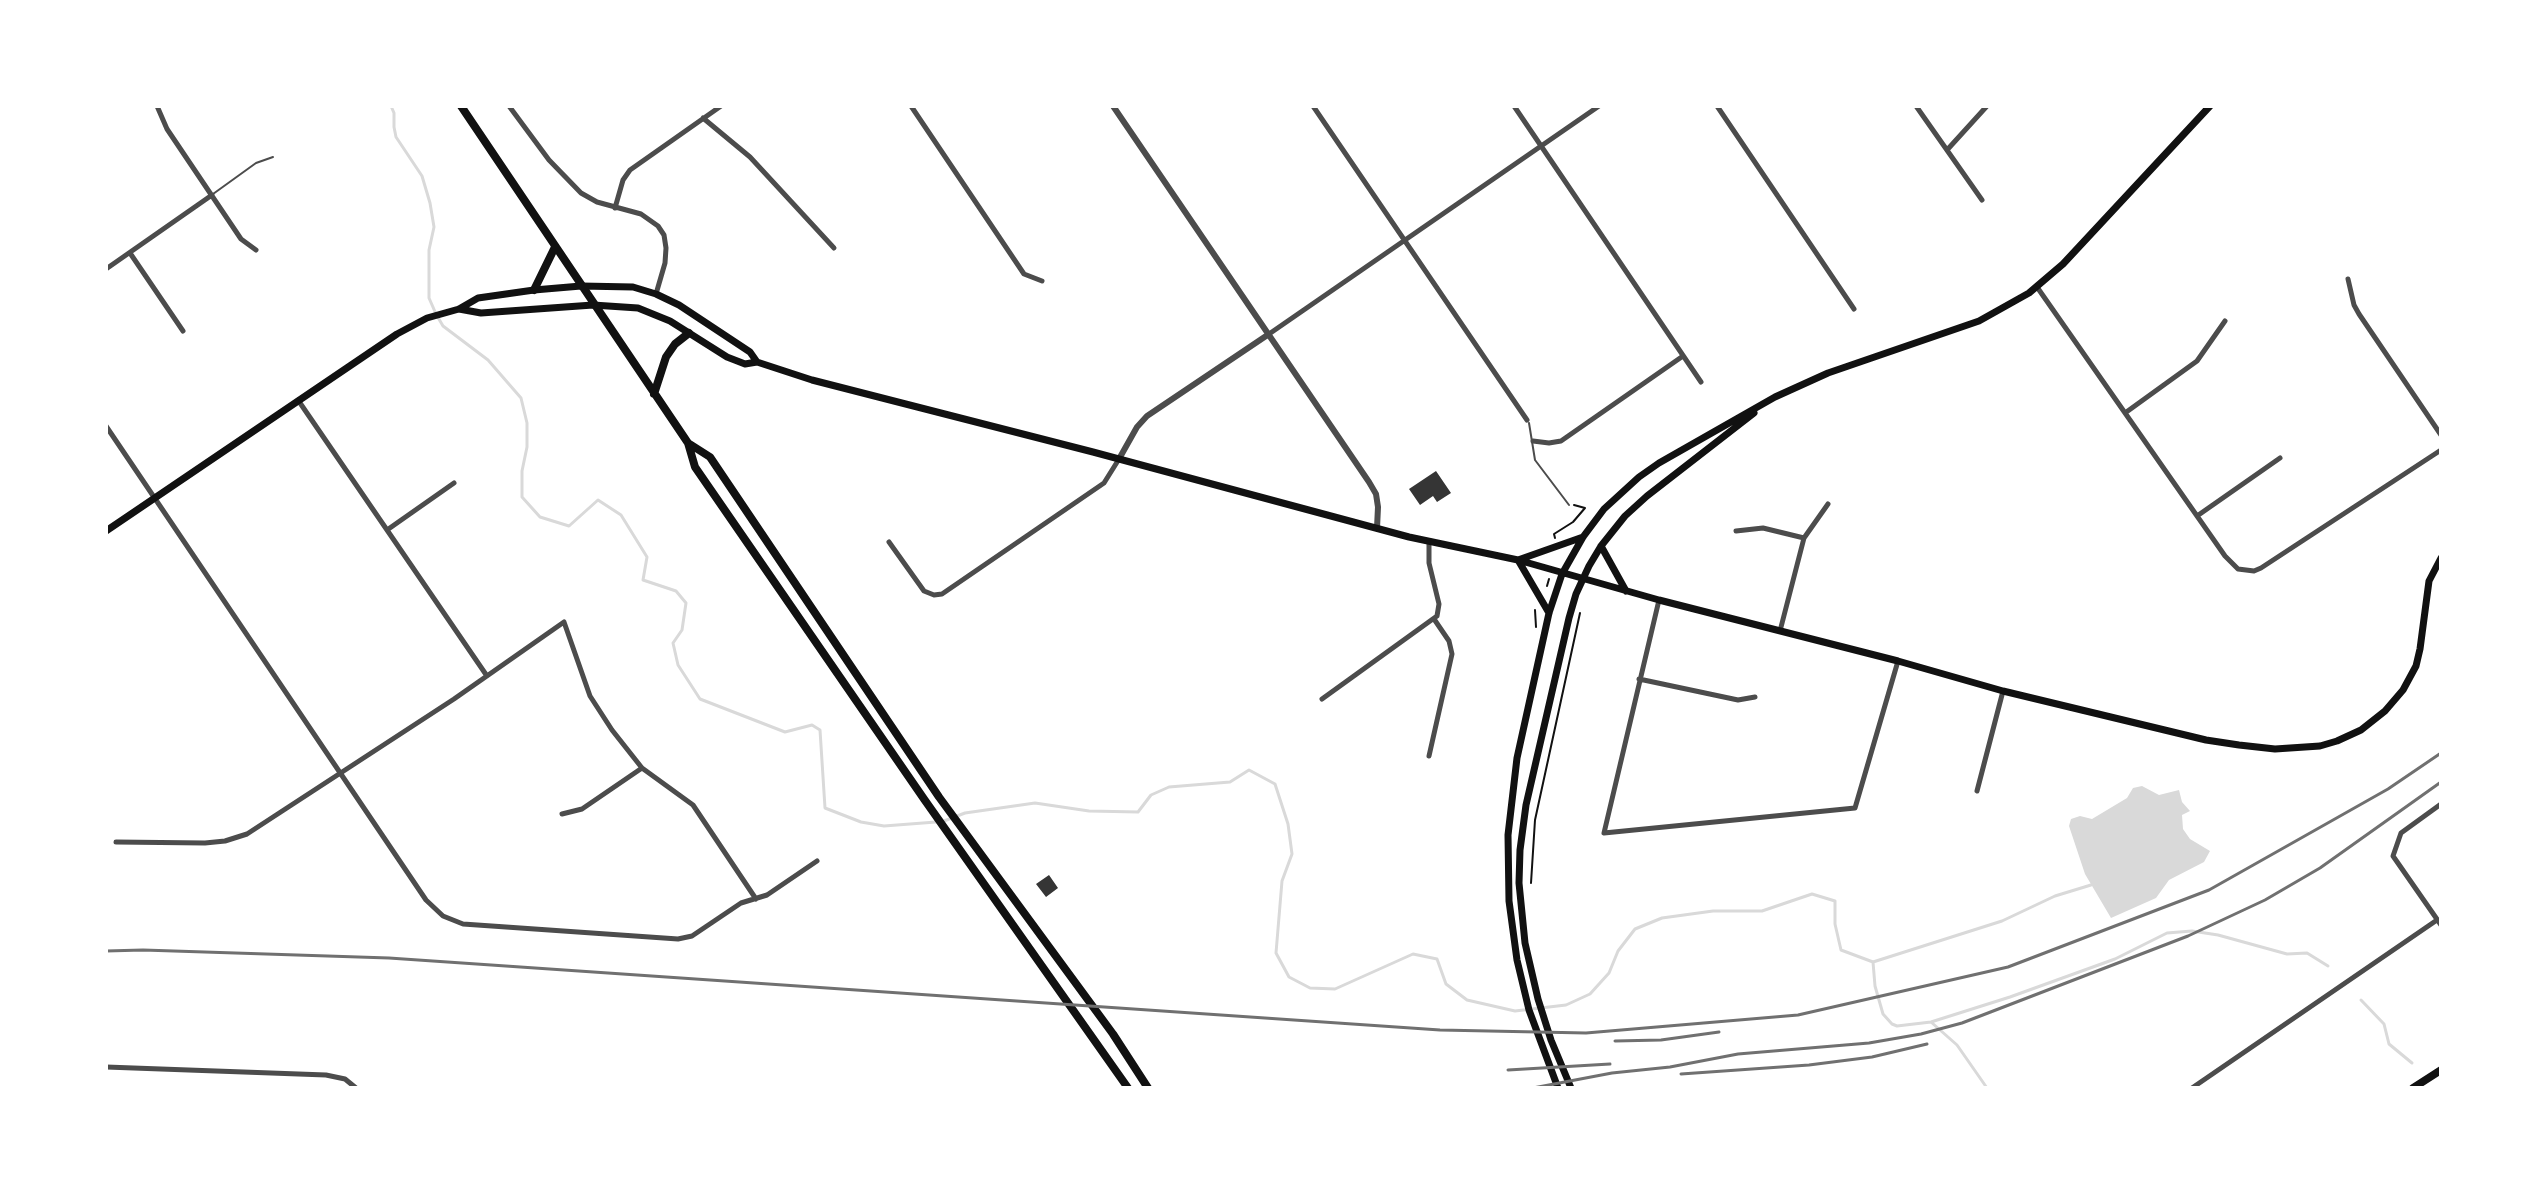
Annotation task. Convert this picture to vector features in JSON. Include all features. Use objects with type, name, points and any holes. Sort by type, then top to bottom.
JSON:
[{"type":"main road","points":[[461,106],[688,443],[695,467],[1128,1088]]},
{"type":"main road","points":[[1558,1088],[1522,986],[1511,928],[1508,884],[1510,809],[1517,758],[1549,613],[1562,574],[1583,537],[1604,509],[1639,477],[1775,397],[1828,373],[1979,321],[2037,287],[2063,264],[2210,106]]},
{"type":"main road","points":[[534,290],[555,247]]},
{"type":"main road","points":[[106,531],[298,399],[418,322],[457,309],[478,298],[581,286],[633,287],[656,294],[699,317],[750,352],[757,362]]},
{"type":"main road","points":[[457,309],[481,313],[593,305],[638,308],[670,321],[727,357],[745,364],[757,362],[812,380],[1377,528],[1518,560],[1582,580],[2003,691],[2206,740],[2239,745],[2275,749],[2330,743],[2368,725],[2385,711],[2403,690],[2418,659],[2427,588],[2441,558]]},
{"type":"main road","points":[[654,394],[666,357],[675,344],[689,333]]},
{"type":"main road","points":[[1571,1088],[1545,1022],[1531,971],[1519,883],[1526,805],[1565,632],[1582,580],[1601,546],[1639,503],[1775,397]]},
{"type":"main road","points":[[688,443],[710,457],[939,797],[1113,1034],[1148,1088]]},
{"type":"main road","points":[[1518,560],[1583,537]]},
{"type":"main road","points":[[1601,546],[1626,591]]},
{"type":"main road","points":[[1518,560],[1549,613]]},
{"type":"main road","points":[[2413,1088],[2441,1070]]},
{"type":"street","points":[[157,106],[167,129],[241,239],[256,250]]},
{"type":"street","points":[[509,106],[537,146],[570,184],[588,198],[641,214],[658,226],[664,235],[665,263],[656,294]]},
{"type":"street","points":[[615,208],[623,180],[630,170],[721,106]]},
{"type":"street","points":[[911,106],[1024,274],[1042,281]]},
{"type":"street","points":[[1113,106],[1369,482],[1376,494],[1377,528]]},
{"type":"street","points":[[1313,106],[1527,420]]},
{"type":"street","points":[[1514,106],[1701,382]]},
{"type":"street","points":[[889,542],[924,591],[942,594],[1104,483],[1137,427],[1147,416],[1599,106]]},
{"type":"street","points":[[1717,106],[1854,309]]},
{"type":"street","points":[[1916,106],[1982,200]]},
{"type":"street","points":[[1947,150],[1987,106]]},
{"type":"street","points":[[703,118],[750,157],[834,248]]},
{"type":"street","points":[[106,269],[212,195]]},
{"type":"street","points":[[130,253],[183,331]]},
{"type":"street","points":[[2348,279],[2359,314],[2441,435]]},
{"type":"street","points":[[2037,287],[2225,556],[2238,569],[2254,571],[2261,568],[2441,450]]},
{"type":"street","points":[[2125,413],[2197,361],[2225,321]]},
{"type":"street","points":[[1533,441],[1561,441],[1683,356]]},
{"type":"street","points":[[298,399],[487,676]]},
{"type":"street","points":[[106,426],[426,900],[443,916],[463,924],[678,939],[692,936],[741,903],[767,895],[817,861]]},
{"type":"street","points":[[2197,516],[2280,458]]},
{"type":"street","points":[[387,530],[454,483]]},
{"type":"street","points":[[1780,631],[1804,538],[1828,504]]},
{"type":"street","points":[[1736,531],[1763,528],[1804,538]]},
{"type":"street","points":[[1322,699],[1434,619],[1439,604],[1428,559],[1429,541]]},
{"type":"street","points":[[1659,600],[1604,833],[1855,808],[1898,661]]},
{"type":"street","points":[[1429,756],[1452,654],[1449,641],[1434,619]]},
{"type":"street","points":[[116,842],[205,843],[239,838],[564,622],[590,696],[619,740],[642,768],[693,805],[756,899]]},
{"type":"street","points":[[1639,679],[1738,700],[1755,697]]},
{"type":"street","points":[[1977,791],[2003,691]]},
{"type":"street","points":[[562,814],[582,809],[642,768]]},
{"type":"street","points":[[2192,1088],[2439,923],[2393,856],[2401,833],[2441,804]]},
{"type":"street","points":[[106,1067],[326,1075],[345,1079],[356,1088]]},
{"type":"lane","points":[[212,195],[256,163],[273,157]]},
{"type":"lane","points":[[1527,420],[1535,460],[1569,505]]},
{"type":"path","points":[[1555,540],[1554,534],[1573,522],[1585,508],[1569,505]]},
{"type":"path","points":[[1534,604],[1536,625]]},
{"type":"path","points":[[1531,883],[1535,820],[1581,616],[1580,608]]},
{"type":"shaded area","points":[[2142,786],[2159,795],[2179,790],[2182,802],[2190,811],[2182,815],[2183,829],[2190,839],[2210,851],[2204,862],[2169,880],[2156,898],[2111,918],[2085,874],[2069,826],[2071,819],[2080,816],[2092,819],[2127,798],[2133,788]]},
{"type":"building","points":[[1436,471],[1451,493],[1437,502],[1433,496],[1420,505],[1409,489]]},
{"type":"building","points":[[1049,875],[1058,888],[1046,897],[1036,884]]},
{"type":"waterway","points":[[391,106],[396,137],[422,176],[430,203],[434,227],[429,250],[429,298],[436,314],[443,326],[488,360],[521,398],[527,423],[522,497],[540,517],[569,526],[598,500],[621,515],[647,557],[643,580],[676,591],[686,603],[682,630],[673,643],[678,665],[700,699],[785,732],[812,725],[820,730],[825,808],[861,822],[884,826],[936,822]]},
{"type":"waterway","points":[[944,821],[965,813],[1035,803],[1089,811],[1138,812],[1151,795],[1169,787],[1230,782],[1249,770],[1275,784],[1288,824],[1292,854],[1282,881],[1276,953],[1289,977],[1310,988],[1335,989],[1413,954],[1437,959],[1446,984],[1467,1000],[1515,1011],[1566,1005],[1590,994],[1609,973],[1618,951],[1635,929],[1662,918],[1713,911],[1762,911],[1812,894],[1835,901],[1835,924],[1841,950],[1873,962]]},
{"type":"waterway","points":[[1873,962],[2002,921],[2055,896],[2091,885]]},
{"type":"waterway","points":[[1873,962],[1875,986],[1883,1014],[1897,1026],[1931,1022],[2010,997],[2115,959],[2167,933],[2192,931],[2287,954],[2307,953],[2328,966]]},
{"type":"waterway","points":[[2361,1000],[2384,1024],[2389,1044],[2412,1063]]},
{"type":"waterway","points":[[1931,1022],[1957,1045],[1987,1088]]},
{"type":"railway","points":[[106,951],[389,958],[1440,1030],[1586,1033],[1798,1015],[2008,967],[2209,890],[2388,789],[2441,753]]},
{"type":"railway","points":[[1533,1088],[1738,1054],[1869,1043],[1962,1023],[2188,936],[2265,900],[2320,868],[2441,782]]},
{"type":"railway","points":[[1615,1041],[1661,1040],[1719,1032]]},
{"type":"railway","points":[[1681,1074],[1809,1065],[1872,1057],[1927,1044]]},
{"type":"railway","points":[[1508,1070],[1610,1064]]}]
